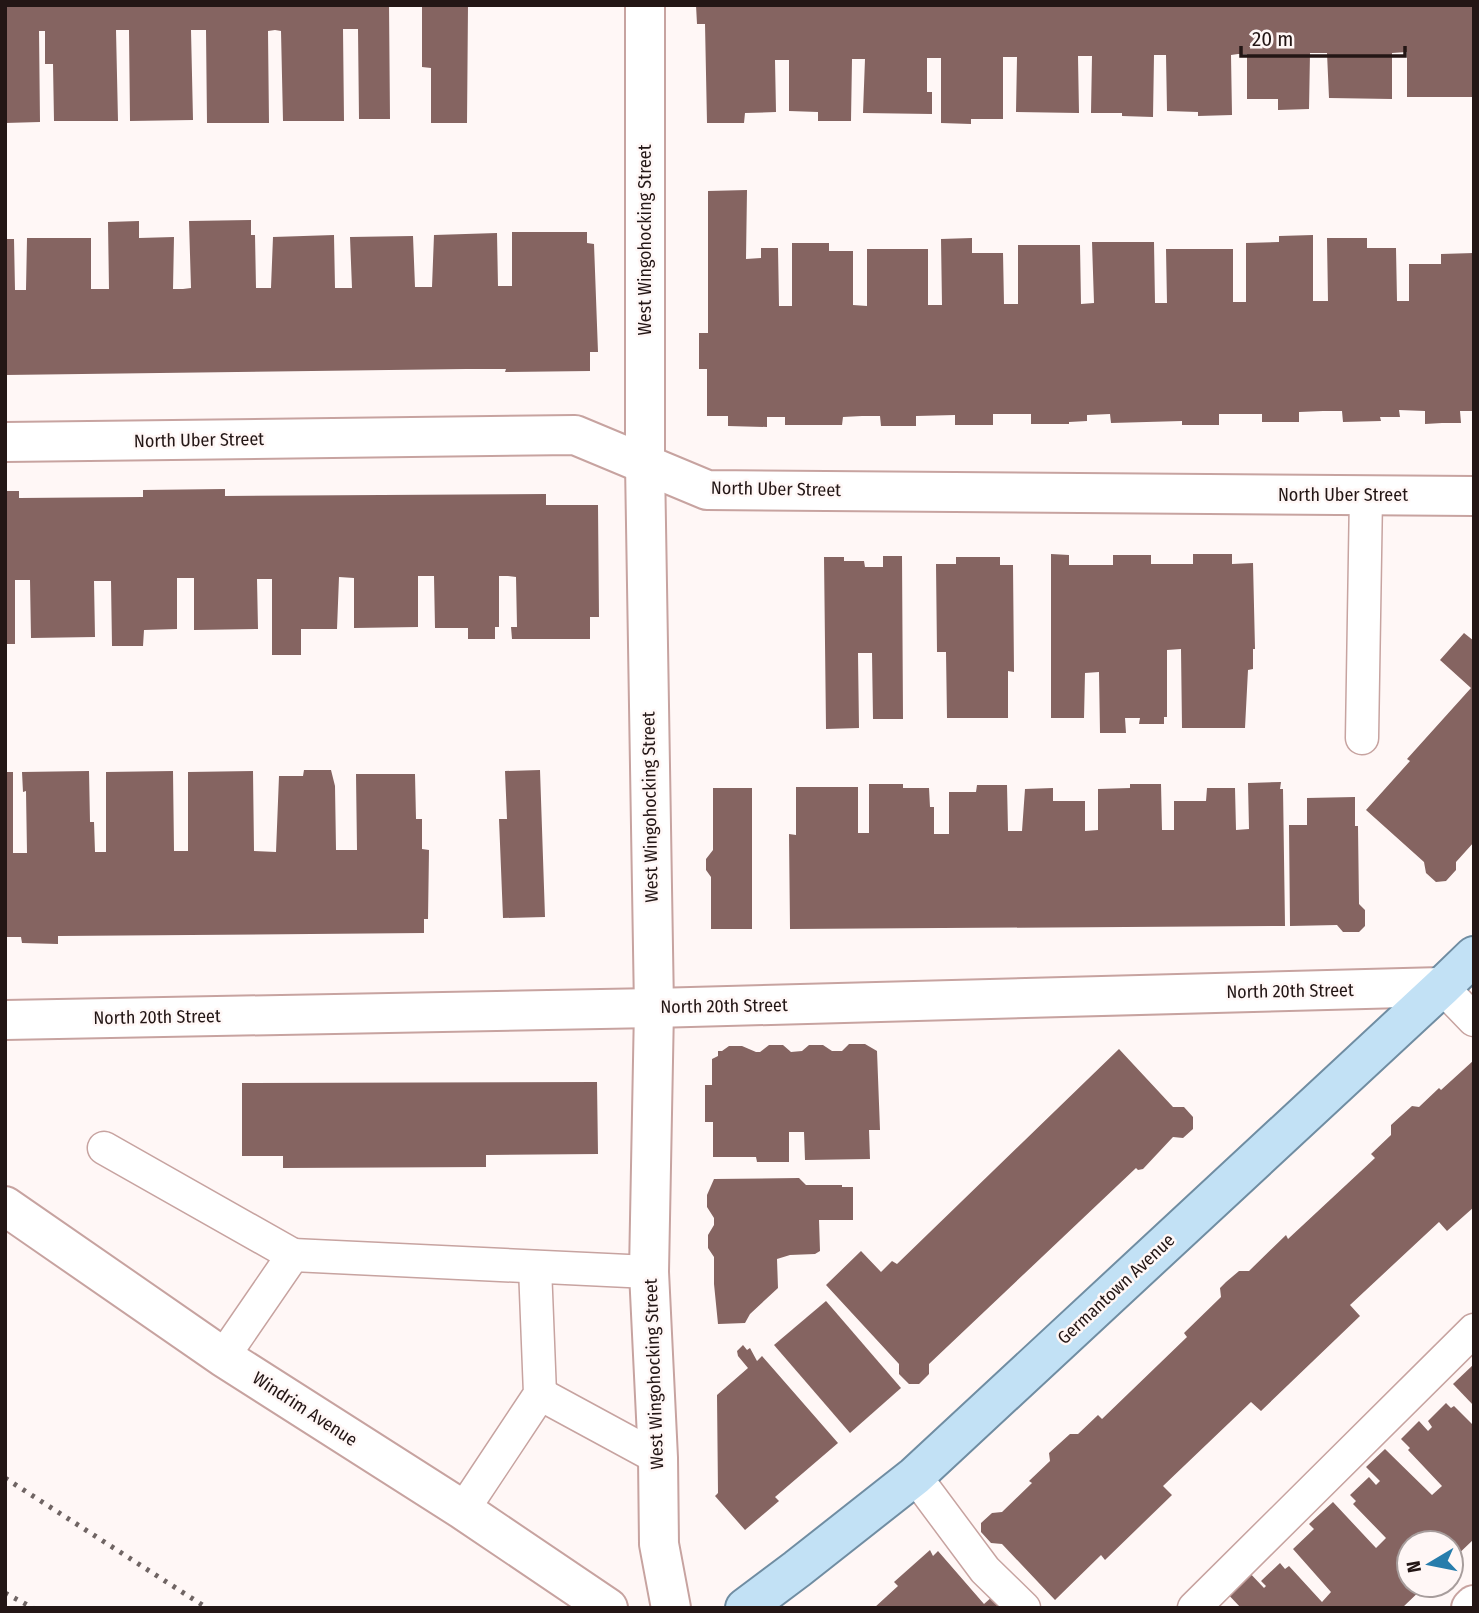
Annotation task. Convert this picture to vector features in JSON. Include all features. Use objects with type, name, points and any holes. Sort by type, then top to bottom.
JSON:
[{"type":"main road","name":"Germantown Avenue","points":[[745,1608],[915,1476],[1474,956]]},
{"type":"street","name":"West Wingohocking Street","points":[[645,5],[645,464],[654,1008],[649,1272],[658,1458],[659,1544],[671,1608]]},
{"type":"street","name":"North Uber Street","points":[[5,442],[575,435],[708,490],[1474,496]]},
{"type":"street","name":"North 20th Street","points":[[5,1020],[654,1008],[1442,987]]},
{"type":"street","name":"Windrim Avenue","points":[[5,1206],[223,1357],[463,1510],[608,1608]]},
{"type":"lane","points":[[1362,738],[1366,495]]},
{"type":"lane","points":[[1442,987],[1474,1020]]},
{"type":"lane","points":[[104,1148],[293,1255],[649,1272]]},
{"type":"lane","points":[[223,1357],[293,1255]]},
{"type":"lane","points":[[463,1510],[540,1394],[535,1267]]},
{"type":"lane","points":[[1194,1608],[1474,1330]]},
{"type":"lane","points":[[540,1394],[658,1458]]},
{"type":"lane","points":[[915,1476],[985,1570],[1024,1608]]},
{"type":"building","points":[[5,5],[389,5],[390,119],[359,119],[358,29],[343,29],[344,121],[283,121],[281,31],[275,30],[268,31],[269,123],[207,123],[206,30],[191,30],[193,120],[130,121],[129,30],[116,30],[118,121],[54,121],[53,64],[45,64],[45,31],[39,31],[40,122],[5,123]]},
{"type":"building","points":[[422,5],[468,5],[467,123],[431,123],[431,68],[422,67]]},
{"type":"building","points":[[696,5],[1474,5],[1473,97],[1407,97],[1407,52],[1392,53],[1392,99],[1329,98],[1327,53],[1310,53],[1309,109],[1278,110],[1278,99],[1247,99],[1247,54],[1238,54],[1231,55],[1232,115],[1198,116],[1198,112],[1167,111],[1166,55],[1154,55],[1153,117],[1091,113],[1092,56],[1078,56],[1079,113],[1016,112],[1017,57],[1003,57],[1003,119],[971,119],[971,124],[941,123],[941,58],[927,58],[927,92],[932,92],[932,114],[863,113],[865,59],[852,59],[851,121],[818,121],[818,112],[789,111],[789,60],[775,60],[776,112],[745,113],[744,123],[707,123],[705,24],[697,24]]},
{"type":"building","points":[[747,190],[746,259],[761,258],[761,248],[778,248],[779,306],[792,306],[792,243],[829,243],[829,251],[853,251],[853,305],[867,306],[867,249],[928,249],[928,305],[942,305],[941,239],[972,238],[972,253],[1003,253],[1004,304],[1018,304],[1018,245],[1080,245],[1081,304],[1094,303],[1092,242],[1154,242],[1155,303],[1167,303],[1166,249],[1233,249],[1233,302],[1246,302],[1246,243],[1279,242],[1279,236],[1313,235],[1313,301],[1328,301],[1327,238],[1367,238],[1367,248],[1396,248],[1397,301],[1409,301],[1409,264],[1441,264],[1441,254],[1474,253],[1474,411],[1460,411],[1461,423],[1425,424],[1425,411],[1399,410],[1400,417],[1380,417],[1381,421],[1343,422],[1342,411],[1299,412],[1299,422],[1262,422],[1262,414],[1219,414],[1219,425],[1182,425],[1182,421],[1111,423],[1110,414],[1087,415],[1087,421],[1069,424],[1031,424],[1031,414],[993,414],[993,425],[955,425],[955,415],[916,416],[916,426],[881,426],[880,416],[862,416],[843,417],[842,425],[785,425],[785,417],[767,417],[767,427],[728,426],[728,416],[707,416],[707,369],[699,369],[699,333],[708,333],[708,191]]},
{"type":"building","points":[[251,220],[251,235],[255,235],[256,288],[271,288],[273,237],[334,235],[335,288],[352,288],[350,237],[413,236],[415,287],[432,287],[434,235],[497,233],[498,286],[512,286],[512,232],[587,232],[587,243],[594,244],[598,352],[590,352],[590,371],[505,372],[506,369],[466,369],[5,375],[5,239],[14,239],[15,290],[26,290],[27,238],[91,238],[91,289],[109,289],[108,222],[139,221],[139,238],[174,237],[173,289],[183,289],[191,288],[189,221]]},
{"type":"building","points":[[225,489],[225,496],[546,494],[546,505],[598,505],[599,617],[590,617],[590,639],[512,639],[511,627],[517,627],[516,577],[499,576],[499,627],[495,627],[495,639],[468,639],[468,628],[435,628],[434,576],[418,576],[418,627],[354,628],[354,578],[339,577],[337,629],[301,629],[301,655],[272,655],[272,579],[257,579],[258,629],[194,630],[194,578],[177,578],[177,629],[144,630],[143,646],[112,646],[111,581],[94,581],[95,637],[31,638],[30,580],[15,580],[15,644],[5,644],[5,491],[19,491],[19,498],[143,497],[143,490]]},
{"type":"building","points":[[1051,554],[1069,555],[1069,565],[1113,565],[1113,555],[1151,555],[1151,564],[1193,564],[1193,554],[1232,554],[1232,564],[1253,563],[1255,649],[1253,669],[1248,670],[1245,728],[1182,728],[1181,649],[1167,650],[1167,717],[1164,717],[1164,724],[1139,724],[1140,718],[1125,718],[1126,733],[1100,733],[1099,672],[1085,673],[1084,718],[1051,718]]},
{"type":"building","points":[[883,556],[902,556],[903,719],[873,719],[872,653],[858,653],[859,728],[826,729],[824,557],[844,557],[844,561],[864,561],[865,567],[883,567]]},
{"type":"building","points":[[956,557],[1000,557],[1000,565],[1013,565],[1014,672],[1008,671],[1008,718],[947,718],[946,652],[937,652],[936,564],[956,564]]},
{"type":"building","points":[[1464,633],[1474,641],[1474,842],[1456,862],[1456,870],[1446,881],[1436,882],[1426,873],[1424,862],[1366,810],[1410,761],[1407,759],[1471,688],[1440,660]]},
{"type":"building","points":[[304,770],[331,770],[335,786],[336,850],[357,850],[356,774],[415,774],[416,819],[422,819],[422,849],[429,850],[428,919],[424,919],[424,933],[58,936],[58,944],[22,943],[21,937],[5,937],[5,772],[13,772],[13,853],[27,853],[26,791],[23,792],[22,772],[89,771],[90,822],[94,822],[95,852],[106,852],[106,772],[173,771],[174,851],[188,851],[188,772],[253,771],[254,851],[276,852],[279,776],[303,776]]},
{"type":"building","points":[[540,770],[545,917],[503,918],[499,819],[507,819],[505,771]]},
{"type":"building","points":[[1281,782],[1285,926],[790,929],[789,834],[796,835],[796,787],[858,787],[858,833],[869,833],[869,784],[903,784],[903,788],[929,788],[930,807],[934,807],[934,834],[949,834],[949,792],[976,792],[977,785],[1007,785],[1008,831],[1022,831],[1025,789],[1053,788],[1053,801],[1085,801],[1085,831],[1098,830],[1098,789],[1130,788],[1130,784],[1161,784],[1162,830],[1174,830],[1174,801],[1206,801],[1207,788],[1235,788],[1236,830],[1249,829],[1248,783]]},
{"type":"building","points":[[713,788],[752,788],[752,929],[711,929],[711,877],[706,870],[706,859],[713,850]]},
{"type":"building","points":[[1355,797],[1359,904],[1365,910],[1365,926],[1359,932],[1343,932],[1337,925],[1290,926],[1289,825],[1307,825],[1307,798]]},
{"type":"building","points":[[849,1044],[865,1044],[877,1051],[880,1130],[869,1130],[870,1159],[805,1160],[804,1132],[789,1132],[789,1162],[757,1162],[756,1157],[713,1157],[713,1122],[705,1122],[705,1085],[712,1085],[712,1059],[718,1056],[718,1051],[729,1046],[742,1046],[760,1052],[769,1045],[783,1045],[791,1052],[802,1051],[809,1045],[823,1045],[832,1051],[842,1051]]},
{"type":"building","points":[[1119,1049],[1173,1107],[1184,1107],[1193,1117],[1193,1129],[1183,1138],[1173,1137],[1143,1169],[1136,1168],[929,1364],[929,1374],[919,1384],[909,1384],[899,1374],[899,1364],[826,1285],[861,1251],[881,1272],[892,1261],[897,1264]]},
{"type":"building","points":[[1474,1060],[1474,1207],[1447,1231],[1439,1222],[1350,1305],[1360,1316],[1261,1411],[1251,1402],[1163,1486],[1172,1495],[1105,1560],[1101,1555],[1055,1600],[1002,1544],[991,1543],[981,1532],[981,1523],[992,1513],[1002,1512],[1032,1483],[1029,1481],[1050,1461],[1049,1453],[1070,1434],[1078,1434],[1098,1415],[1102,1419],[1187,1337],[1184,1333],[1221,1297],[1220,1288],[1226,1282],[1239,1271],[1249,1271],[1286,1235],[1288,1239],[1375,1158],[1371,1154],[1391,1135],[1391,1125],[1412,1106],[1419,1107],[1439,1088],[1441,1090]]},
{"type":"building","points":[[597,1082],[598,1154],[486,1155],[486,1167],[283,1168],[283,1156],[242,1156],[242,1083]]},
{"type":"building","points":[[799,1178],[806,1185],[853,1187],[853,1220],[819,1220],[820,1251],[777,1259],[778,1288],[750,1314],[745,1323],[718,1324],[714,1257],[708,1248],[708,1235],[714,1225],[714,1218],[707,1207],[707,1195],[714,1179]]},
{"type":"building","points":[[826,1301],[901,1388],[850,1433],[774,1345]]},
{"type":"building","points":[[743,1345],[747,1350],[750,1348],[757,1361],[762,1356],[838,1443],[775,1497],[779,1501],[745,1530],[715,1496],[718,1493],[717,1395],[748,1368],[738,1356],[737,1351]]},
{"type":"building","points":[[1474,1364],[1474,1406],[1453,1384]]},
{"type":"building","points":[[1446,1403],[1451,1408],[1454,1406],[1474,1426],[1474,1539],[1465,1548],[1465,1529],[1395,1529],[1395,1599],[1411,1599],[1402,1608],[1241,1608],[1223,1589],[1246,1569],[1264,1588],[1266,1586],[1261,1581],[1280,1563],[1285,1569],[1289,1566],[1322,1602],[1331,1592],[1293,1549],[1314,1529],[1309,1524],[1333,1502],[1376,1548],[1386,1538],[1353,1504],[1356,1501],[1350,1495],[1369,1477],[1376,1485],[1380,1481],[1366,1467],[1385,1449],[1432,1495],[1442,1486],[1401,1439],[1419,1421],[1428,1431],[1432,1427],[1428,1421]]},
{"type":"building","points":[[930,1550],[933,1556],[938,1551],[984,1604],[993,1596],[1003,1608],[874,1608],[898,1586],[894,1582]]},
{"type":"railway","points":[[5,1478],[207,1608]]},
{"type":"railway","points":[[5,1593],[33,1608]]}]
